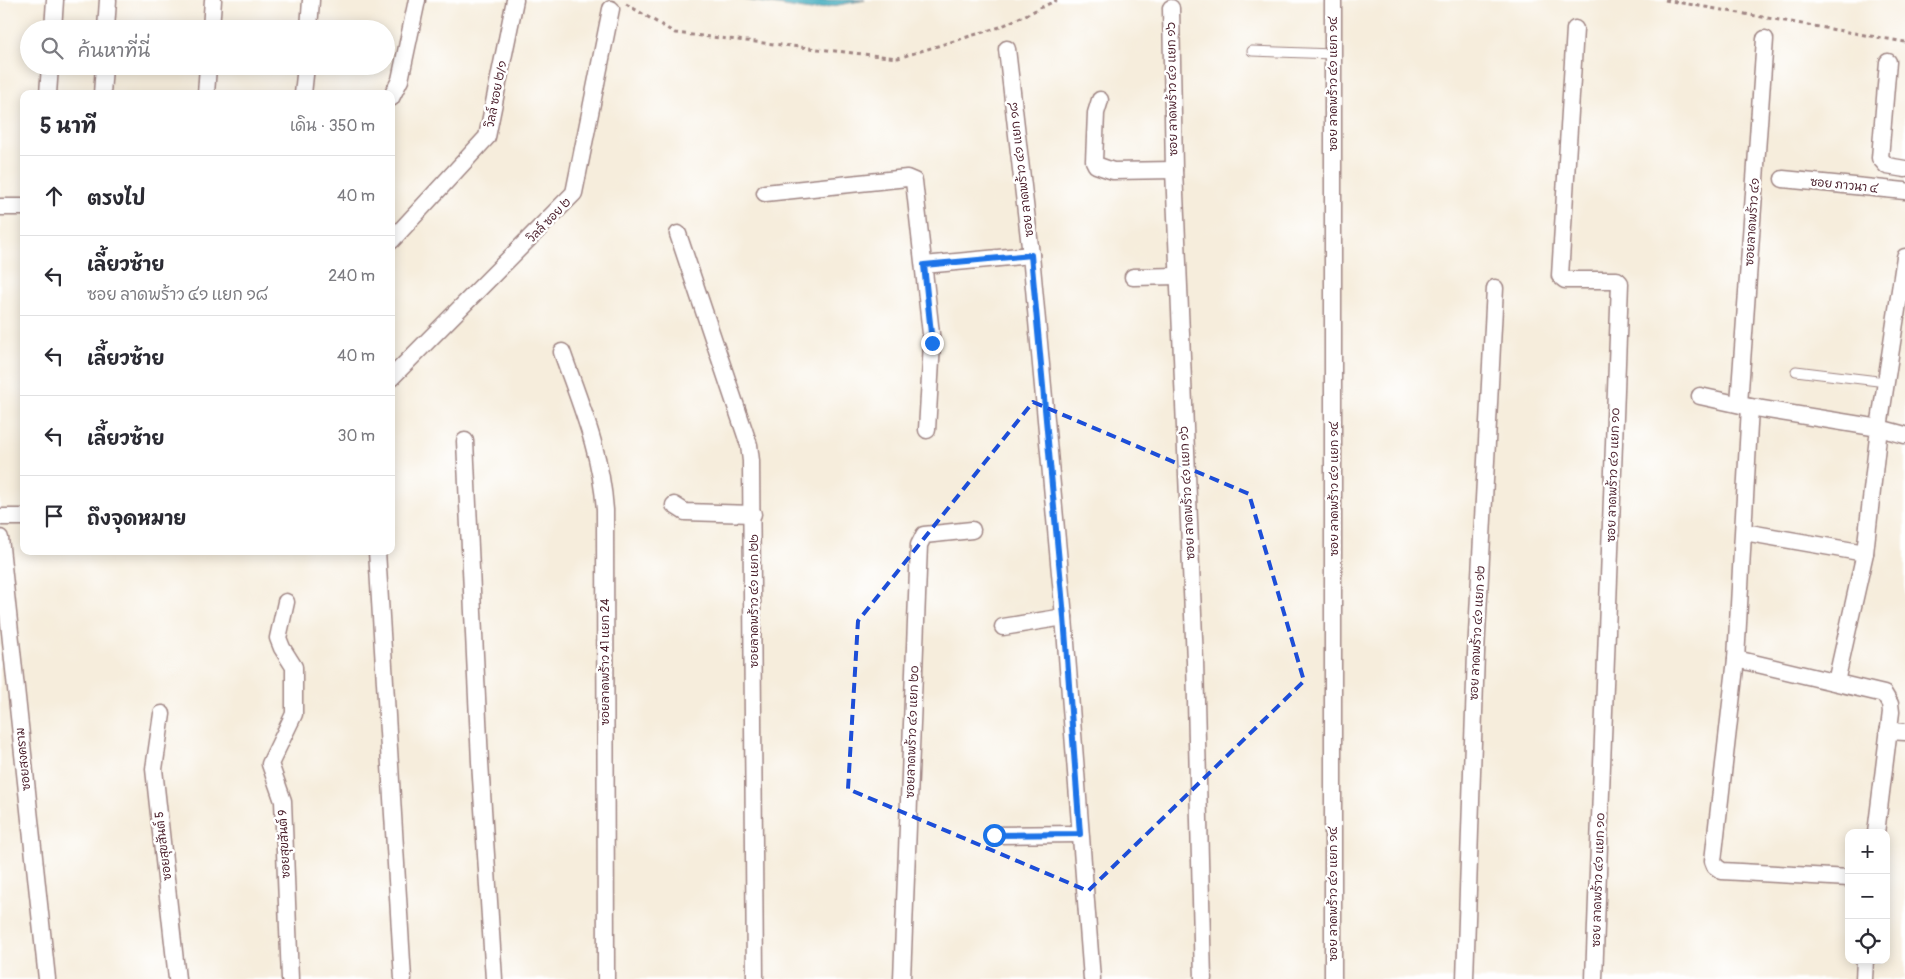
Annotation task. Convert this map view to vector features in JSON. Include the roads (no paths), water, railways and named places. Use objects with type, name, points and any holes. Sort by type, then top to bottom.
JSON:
[{"type":"street","points":[[54,20],[55,0]]},
{"type":"street","points":[[107,20],[108,0]]},
{"type":"street","points":[[212,20],[213,0]]},
{"type":"street","points":[[310,20],[311,0]]},
{"type":"street","points":[[395,90],[400,80],[417,0]]},
{"type":"street","name":"วิลล์ ซอย ๒/๑","points":[[395,237],[487,137],[515,0]]},
{"type":"street","name":"ซอย ลาดพร้าว ๔๑ แยก ๑๔","points":[[1333,0],[1333,979]]},
{"type":"street","name":"วิลล์ ซอย ๒","points":[[395,374],[574,193],[616,5]]},
{"type":"street","name":"ซอย ลาดพร้าว ๔๑ แยก ๑๖","points":[[1171,8],[1177,276],[1195,661],[1203,979]]},
{"type":"street","name":"ซอย ลาดพร้าว ๔๑ แยก ๑๐","points":[[1575,29],[1560,276],[1565,280],[1618,280],[1620,283],[1594,979]]},
{"type":"street","name":"ซอยลาดพร้าว ๔๑","points":[[1765,39],[1744,406],[1744,532],[1736,659],[1712,853],[1715,866],[1722,871],[1845,878]]},
{"type":"street","name":"ซอย ลาดพร้าว ๔๑ แยก ๑๘","points":[[1007,49],[1031,255],[1064,617],[1092,979]]},
{"type":"street","points":[[1888,62],[1880,158],[1887,166],[1905,169]]},
{"type":"street","points":[[48,90],[49,75]]},
{"type":"street","points":[[102,90],[103,75]]},
{"type":"street","points":[[206,90],[207,75]]},
{"type":"street","points":[[303,90],[305,75]]},
{"type":"street","points":[[1100,100],[1096,113],[1094,161],[1096,166],[1114,171],[1174,170]]},
{"type":"street","points":[[765,193],[912,179],[915,183],[932,343],[927,430]]},
{"type":"street","name":"ซอย ภาวนา ๔","points":[[1783,179],[1905,191]]},
{"type":"street","points":[[0,207],[20,207]]},
{"type":"street","name":"ซอยลาดพร้าว ๔๑ แยก ๒๒","points":[[678,234],[750,446],[753,514],[755,979]]},
{"type":"street","points":[[924,265],[1031,255]]},
{"type":"street","points":[[1836,682],[1865,553],[1879,428],[1905,257]]},
{"type":"street","points":[[1133,277],[1177,276]]},
{"type":"street","name":"ซอย ลาดพร้าว ๔๑ แยก ๑๒","points":[[1465,979],[1476,653],[1495,288]]},
{"type":"street","name":"ซอยลาดพร้าว 41 แยก 24","points":[[562,352],[593,439],[602,476],[605,510],[606,979]]},
{"type":"street","points":[[1700,396],[1744,406],[1879,428],[1905,435]]},
{"type":"street","points":[[465,441],[480,762],[494,979]]},
{"type":"street","points":[[674,505],[684,512],[753,514]]},
{"type":"street","points":[[0,517],[20,517]]},
{"type":"street","name":"ซอยลาดพร้าว ๔๑ แยก ๒๐","points":[[902,979],[919,545],[924,535],[972,530]]},
{"type":"street","points":[[1744,532],[1865,553]]},
{"type":"street","name":"ซอยสงคราม","points":[[0,538],[47,979]]},
{"type":"street","points":[[377,555],[403,979]]},
{"type":"street","name":"ซอยสุขสันต์ 9","points":[[286,602],[278,638],[294,667],[294,714],[270,764],[283,801],[290,979]]},
{"type":"street","points":[[1003,627],[1064,617]]},
{"type":"street","points":[[1736,659],[1884,694],[1890,704],[1891,712],[1876,829]]},
{"type":"street","name":"ซอยสุขสันต์ 5","points":[[162,714],[154,769],[177,979]]},
{"type":"street","points":[[1888,731],[1905,732]]},
{"type":"street","points":[[994,835],[1080,834]]},
{"type":"street","points":[[1864,979],[1865,964]]},
{"type":"lane","points":[[1252,51],[1334,54]]},
{"type":"lane","points":[[1796,371],[1886,382]]},
{"type":"water","points":[[746,0],[865,0],[811,10]]}]
